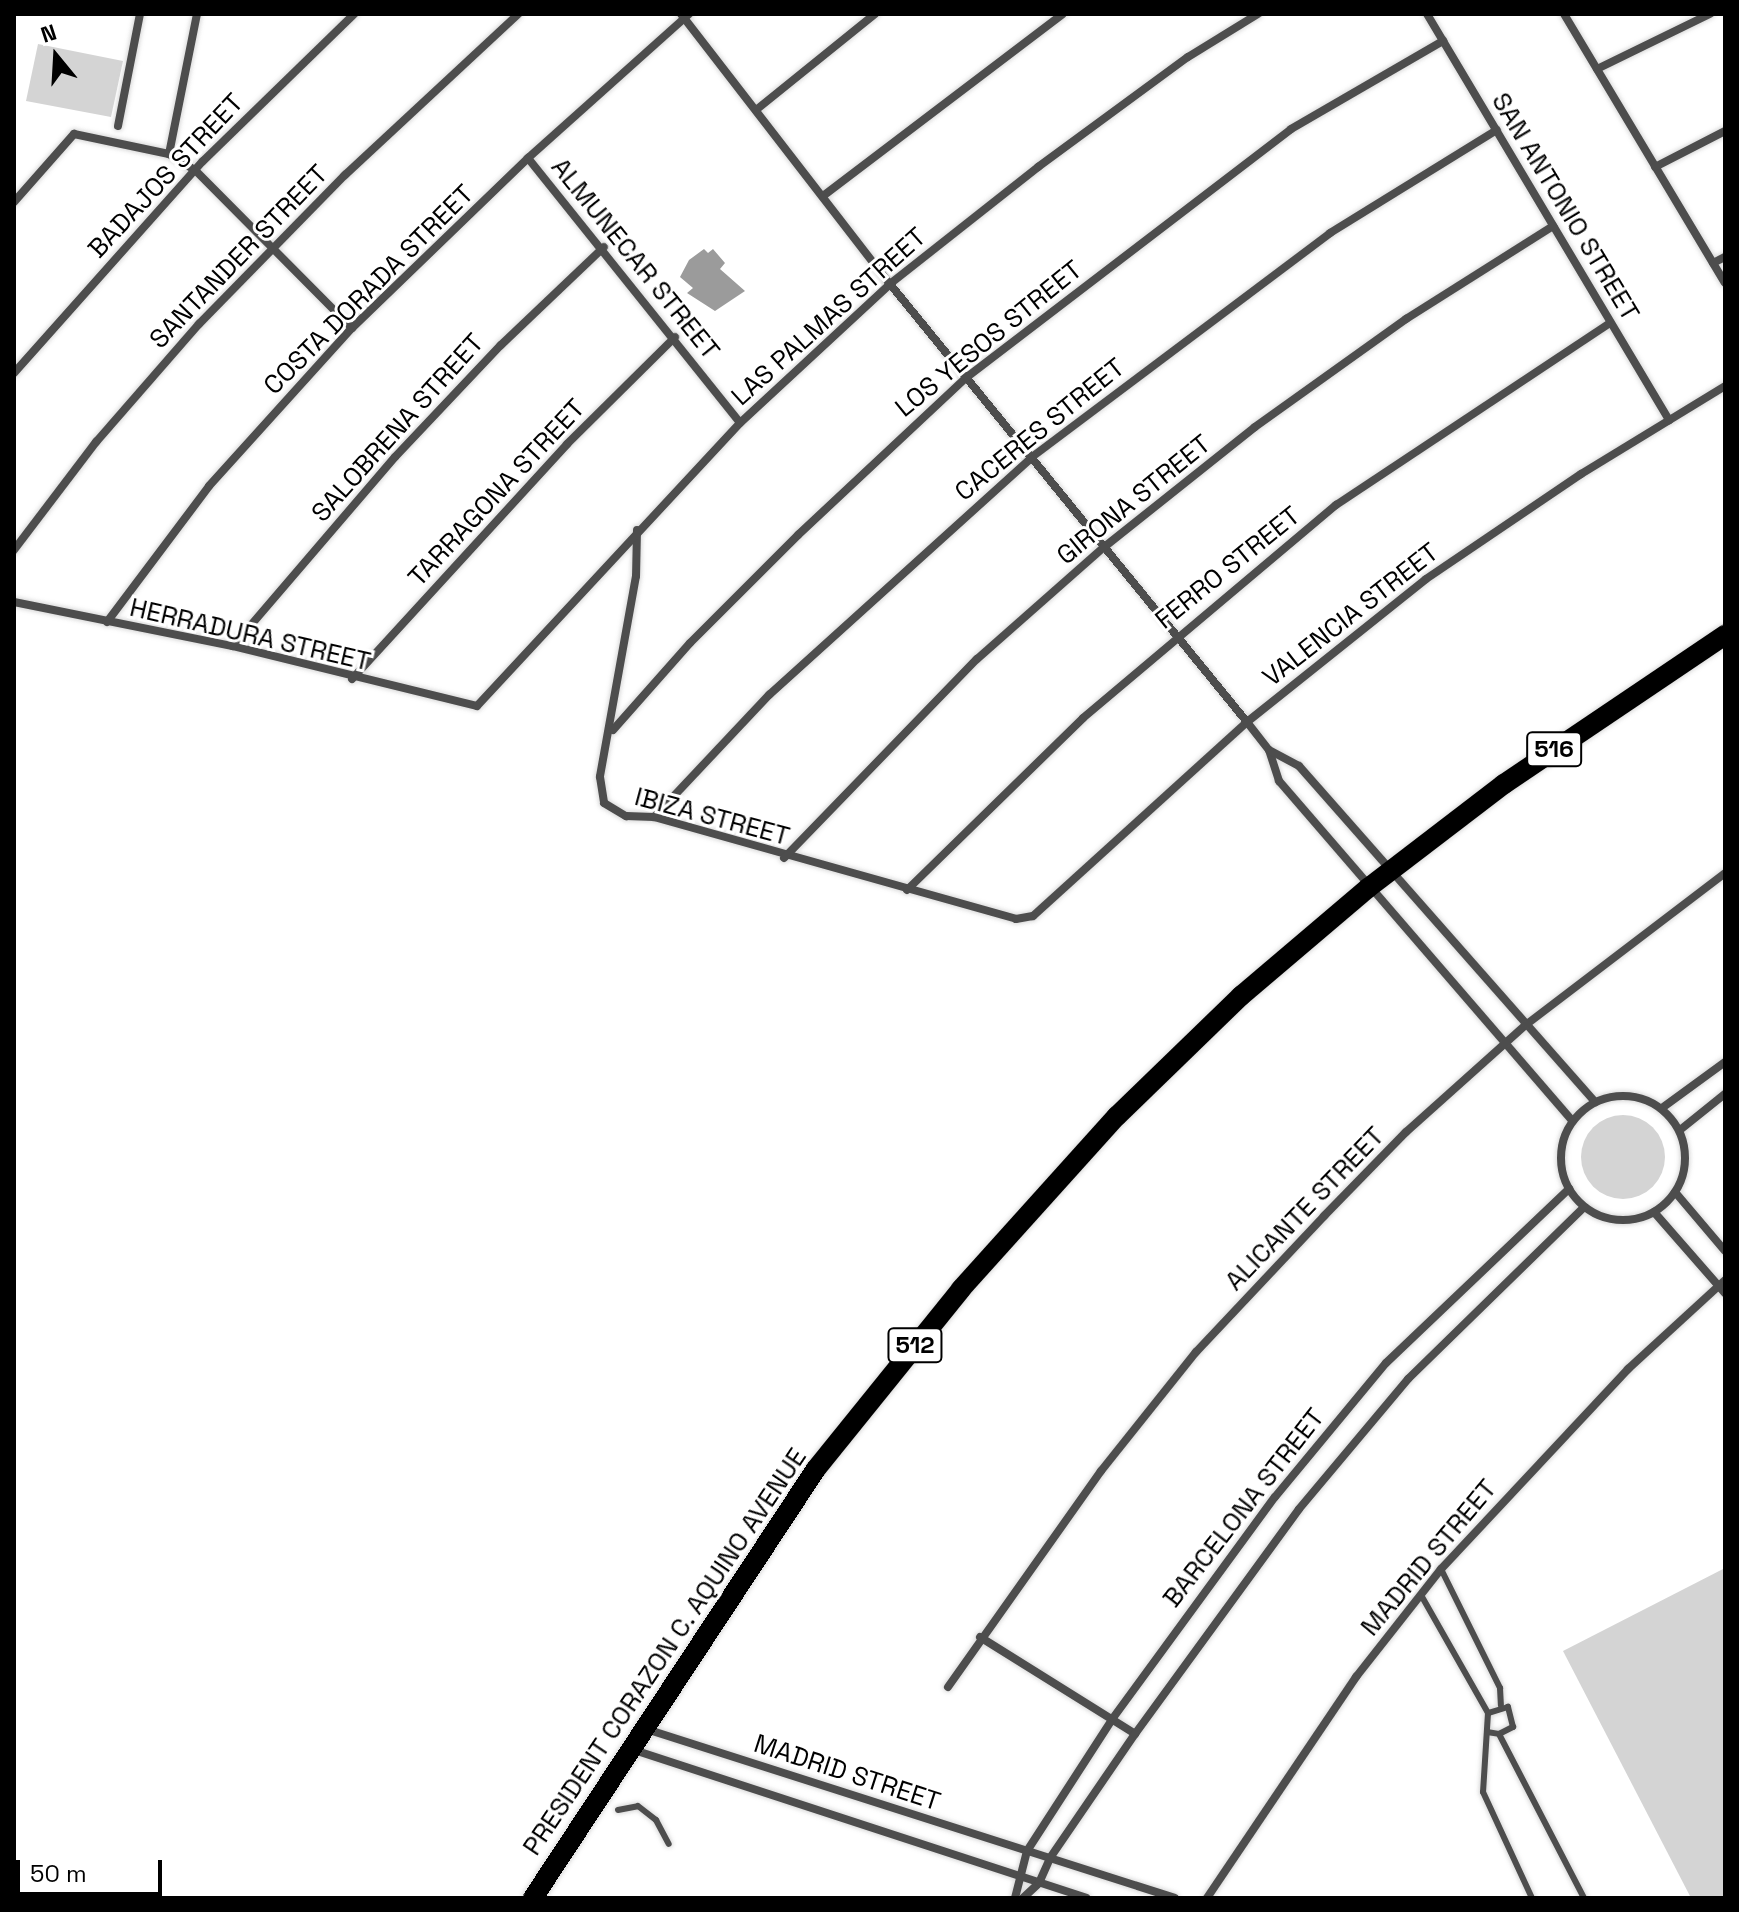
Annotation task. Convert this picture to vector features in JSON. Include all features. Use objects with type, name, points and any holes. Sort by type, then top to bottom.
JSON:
[{"type":"main road","name":"PRESIDENT CORAZON C. AQUINO AVENUE","points":[[533,1898],[816,1469],[961,1289],[1117,1116],[1241,996],[1368,888],[1516,775],[1725,635]]},
{"type":"street","points":[[118,126],[140,14]]},
{"type":"street","points":[[169,154],[197,14]]},
{"type":"street","name":"BADAJOS STREET","points":[[14,373],[195,170],[354,14]]},
{"type":"street","name":"SANTANDER STREET","points":[[14,550],[117,419],[272,249],[518,14]]},
{"type":"street","points":[[756,110],[875,14]]},
{"type":"street","points":[[823,196],[1063,14]]},
{"type":"street","name":"LAS PALMAS STREET","points":[[477,706],[637,530],[740,423],[890,284],[1038,167],[1188,57],[1258,14]]},
{"type":"street","name":"SAN ANTONIO STREET","points":[[1427,14],[1669,420]]},
{"type":"street","points":[[1564,14],[1725,283]]},
{"type":"street","points":[[1597,69],[1710,14]]},
{"type":"street","points":[[685,15],[890,284],[1269,750],[1279,781],[1368,888],[1572,1121]]},
{"type":"street","name":"COSTA DORADA STREET","points":[[107,622],[209,486],[352,328],[528,158],[685,15]]},
{"type":"street","name":"LOS YESOS STREET","points":[[612,731],[690,643],[798,535],[967,377],[1291,129],[1443,41]]},
{"type":"street","name":"CACERES STREET","points":[[654,817],[769,695],[1032,457],[1330,233],[1497,130]]},
{"type":"street","points":[[1655,167],[1725,131]]},
{"type":"street","points":[[14,202],[74,134],[169,154],[195,170],[352,328]]},
{"type":"street","name":"ALMUNECAR STREET","points":[[528,158],[604,247],[740,423]]},
{"type":"street","name":"GIRONA STREET","points":[[784,858],[977,659],[1103,548],[1368,346],[1553,226]]},
{"type":"street","name":"SALOBRENA STREET","points":[[233,646],[405,446],[501,345],[604,247]]},
{"type":"street","points":[[1713,263],[1725,257]]},
{"type":"street","name":"FERRO STREET","points":[[907,890],[1083,718],[1175,637],[1336,505],[1610,323]]},
{"type":"street","name":"TARRAGONA STREET","points":[[352,679],[557,455],[675,337]]},
{"type":"street","name":"VALENCIA STREET","points":[[1033,916],[1247,722],[1426,579],[1725,386]]},
{"type":"street","name":"IBIZA STREET","points":[[637,530],[636,576],[612,731],[600,777],[601,798],[626,816],[654,817],[784,858],[1016,919],[1033,916]]},
{"type":"street","name":"HERRADURA STREET","points":[[14,602],[233,646],[352,679],[477,706]]},
{"type":"street","points":[[1269,750],[1299,766],[1595,1102]]},
{"type":"street","name":"ALICANTE STREET","points":[[948,1687],[980,1637],[1196,1352],[1406,1132],[1527,1024],[1725,873]]},
{"type":"street","points":[[1662,1108],[1725,1062]]},
{"type":"street","points":[[1680,1130],[1725,1094]]},
{"type":"street","points":[[1629,1095],[1662,1108],[1680,1130],[1686,1162],[1675,1192],[1654,1212],[1611,1219],[1584,1207],[1569,1189],[1560,1161],[1572,1121],[1595,1102],[1629,1095]]},
{"type":"street","name":"BARCELONA STREET","points":[[1015,1898],[1017,1876],[1027,1851],[1113,1718],[1266,1509],[1386,1363],[1569,1189]]},
{"type":"street","points":[[1675,1192],[1725,1251]]},
{"type":"street","name":"BARCELONA STREET","points":[[1023,1898],[1039,1883],[1050,1858],[1135,1734],[1299,1509],[1408,1379],[1584,1207]]},
{"type":"street","points":[[1654,1212],[1723,1286]]},
{"type":"street","name":"MADRID STREET","points":[[1207,1898],[1356,1677],[1441,1569],[1628,1369],[1723,1286]]},
{"type":"street","points":[[980,1637],[1135,1734]]},
{"type":"street","name":"MADRID STREET","points":[[644,1729],[1175,1898]]},
{"type":"street","name":"MADRID STREET","points":[[631,1749],[1086,1898]]},
{"type":"lane","points":[[1441,1569],[1500,1688],[1501,1705]]},
{"type":"lane","points":[[1421,1595],[1488,1713],[1483,1792],[1532,1898]]},
{"type":"lane","points":[[1488,1713],[1501,1705],[1508,1707],[1515,1720],[1499,1734]]},
{"type":"lane","points":[[1487,1732],[1499,1734]]},
{"type":"lane","points":[[1499,1734],[1584,1898]]},
{"type":"lane","points":[[618,1810],[638,1806],[656,1820],[669,1844]]},
{"type":"shaded area","points":[[38,44],[123,61],[111,117],[26,101]]},
{"type":"shaded area","points":[[704,249],[708,253],[713,249],[725,263],[720,269],[745,291],[715,311],[687,293],[693,288],[680,277],[689,260]]},
{"type":"shaded area","points":[[1623,1115],[1646,1122],[1658,1134],[1665,1157],[1658,1180],[1646,1192],[1623,1199],[1600,1192],[1588,1180],[1581,1157],[1588,1134],[1600,1122]]},
{"type":"shaded area","points":[[1725,1568],[1725,1898],[1691,1898],[1563,1651]]}]
